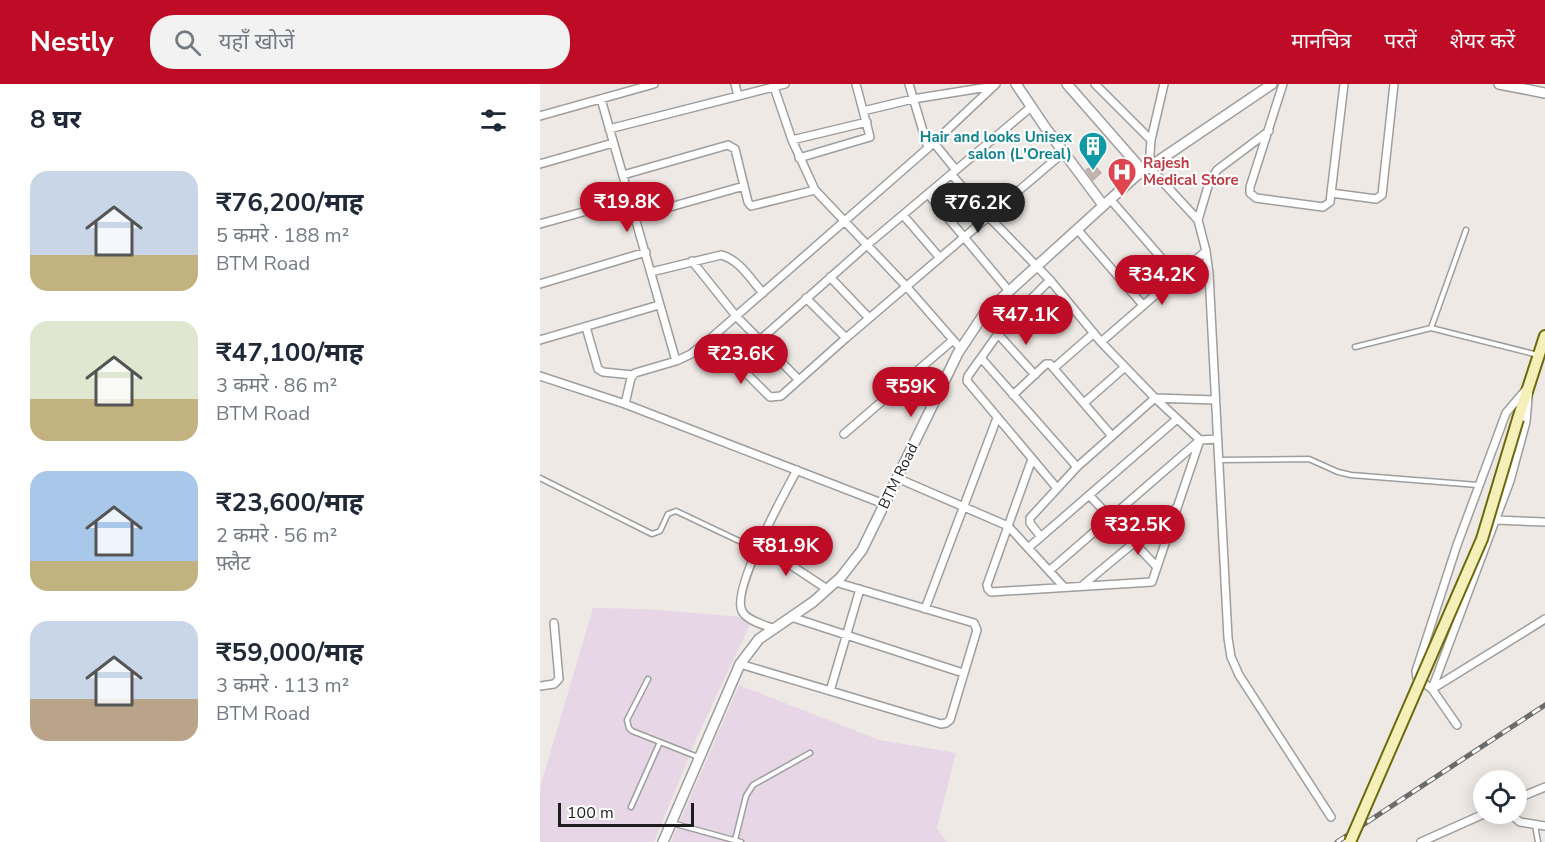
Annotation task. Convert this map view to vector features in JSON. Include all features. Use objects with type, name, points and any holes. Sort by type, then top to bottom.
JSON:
[{"type":"main road","points":[[1350,842],[1482,539],[1545,336]]},
{"type":"street","points":[[540,116],[654,84]]},
{"type":"street","points":[[735,84],[738,96]]},
{"type":"street","points":[[609,129],[785,84]]},
{"type":"street","points":[[800,158],[867,139],[870,135],[856,84]]},
{"type":"street","points":[[909,84],[931,145],[989,217],[1050,279],[1101,342],[1155,398],[1200,440]]},
{"type":"street","points":[[1016,84],[1064,152],[1107,202],[1177,276]]},
{"type":"street","points":[[1067,84],[1146,169],[1198,220]]},
{"type":"street","points":[[1095,84],[1151,140]]},
{"type":"street","points":[[1146,169],[1164,84]]},
{"type":"street","name":"BTM Road","points":[[663,842],[740,664],[759,639],[813,602],[835,582],[862,550],[961,349],[984,314],[1146,169],[1272,84]]},
{"type":"street","points":[[1283,84],[1250,188],[1252,196],[1323,207],[1328,206],[1330,202],[1344,84]]},
{"type":"street","points":[[1331,193],[1376,199],[1382,195],[1394,84]]},
{"type":"street","points":[[1499,84],[1545,93]]},
{"type":"street","points":[[863,111],[913,99],[995,85]]},
{"type":"street","points":[[586,327],[598,369],[603,372],[633,375],[692,354],[931,145],[995,85]]},
{"type":"street","points":[[774,87],[792,140],[815,190],[906,286],[961,349]]},
{"type":"street","points":[[601,99],[676,361]]},
{"type":"street","points":[[760,340],[867,245],[1031,107]]},
{"type":"street","points":[[792,140],[867,122]]},
{"type":"street","points":[[1269,131],[1217,170],[1209,183],[1198,220],[1209,274],[1228,638],[1239,675],[1331,817]]},
{"type":"street","points":[[540,164],[613,143]]},
{"type":"street","points":[[624,175],[728,145],[735,149],[748,202],[751,206],[815,190]]},
{"type":"street","points":[[711,338],[770,397],[781,396],[1064,152]]},
{"type":"street","points":[[635,217],[744,186]]},
{"type":"street","points":[[928,194],[1009,291]]},
{"type":"street","points":[[540,224],[630,199]]},
{"type":"street","points":[[903,215],[940,258]]},
{"type":"street","points":[[1077,229],[1143,305]]},
{"type":"street","points":[[1101,342],[1206,251]]},
{"type":"street","points":[[540,284],[646,252]]},
{"type":"street","points":[[651,272],[712,255],[729,257],[763,293]]},
{"type":"street","points":[[692,261],[736,316],[799,380]]},
{"type":"street","points":[[830,277],[869,318]]},
{"type":"street","points":[[1050,279],[998,334],[968,376],[967,381],[1056,487]]},
{"type":"street","points":[[806,298],[846,338]]},
{"type":"street","points":[[540,340],[659,305]]},
{"type":"street","points":[[1054,368],[1094,333]]},
{"type":"street","points":[[998,334],[1035,375]]},
{"type":"street","points":[[843,434],[953,340]]},
{"type":"street","points":[[981,358],[1077,467]]},
{"type":"street","points":[[1013,395],[1046,364],[1050,364],[1112,436]]},
{"type":"street","points":[[1084,403],[1125,367]]},
{"type":"street","points":[[625,404],[633,375]]},
{"type":"street","points":[[540,376],[625,404],[884,504]]},
{"type":"street","points":[[1457,725],[1432,690],[1417,678],[1416,670],[1506,413],[1529,386]]},
{"type":"street","points":[[1432,690],[1510,481],[1526,422],[1529,386]]},
{"type":"street","points":[[1041,537],[1029,519],[1056,487],[1155,398],[1215,400]]},
{"type":"street","points":[[925,609],[997,418]]},
{"type":"street","points":[[1028,548],[1177,419]]},
{"type":"street","points":[[1049,571],[1200,440],[1217,439]]},
{"type":"street","points":[[1032,459],[987,585],[991,592],[1152,582],[1155,579],[1200,440]]},
{"type":"street","points":[[775,629],[742,612],[740,600],[758,547],[797,470]]},
{"type":"street","points":[[897,478],[1008,526],[1063,586]]},
{"type":"street","points":[[1089,495],[1157,567]]},
{"type":"street","points":[[1083,585],[1177,507]]},
{"type":"street","points":[[1496,520],[1545,522]]},
{"type":"street","points":[[758,547],[827,589]]},
{"type":"street","points":[[740,664],[941,724],[950,720],[977,626],[974,623],[835,582]]},
{"type":"street","points":[[830,691],[860,589]]},
{"type":"street","points":[[791,617],[963,673]]},
{"type":"street","points":[[1432,690],[1545,619]]},
{"type":"street","points":[[540,686],[554,684],[560,679],[554,623]]},
{"type":"street","points":[[1527,794],[1545,787]]},
{"type":"street","points":[[1420,842],[1473,819]]},
{"type":"street","points":[[1527,823],[1545,826]]},
{"type":"lane","points":[[1431,328],[1466,230]]},
{"type":"lane","points":[[1355,347],[1431,328],[1539,355]]},
{"type":"lane","points":[[1219,460],[1309,459],[1338,472],[1351,475],[1479,485]]},
{"type":"lane","points":[[540,478],[652,534],[660,531],[668,514],[676,511],[758,547]]},
{"type":"lane","points":[[648,679],[627,724],[632,731],[699,757]]},
{"type":"lane","points":[[631,807],[660,742]]},
{"type":"lane","points":[[735,840],[746,796],[753,785],[810,753]]},
{"type":"lane","points":[[671,823],[741,842]]},
{"type":"lane","points":[[1535,825],[1538,842]]},
{"type":"shaded area","points":[[593,608],[644,609],[753,618],[698,735],[654,842],[540,842],[540,788]]},
{"type":"shaded area","points":[[739,685],[879,740],[956,753],[937,828],[947,842],[671,842]]},
{"type":"building","name":"Hair and looks Unisex salon (L'Oreal)","points":[[1094,165],[1101,173],[1093,180],[1086,170]]},
{"type":"railway","points":[[1337,842],[1545,705]]},
{"type":"place","name":"Hair and looks Unisex salon (L'Oreal)","points":[[1093,172]]},
{"type":"place","name":"Rajesh Medical Store","points":[[1122,198]]}]
